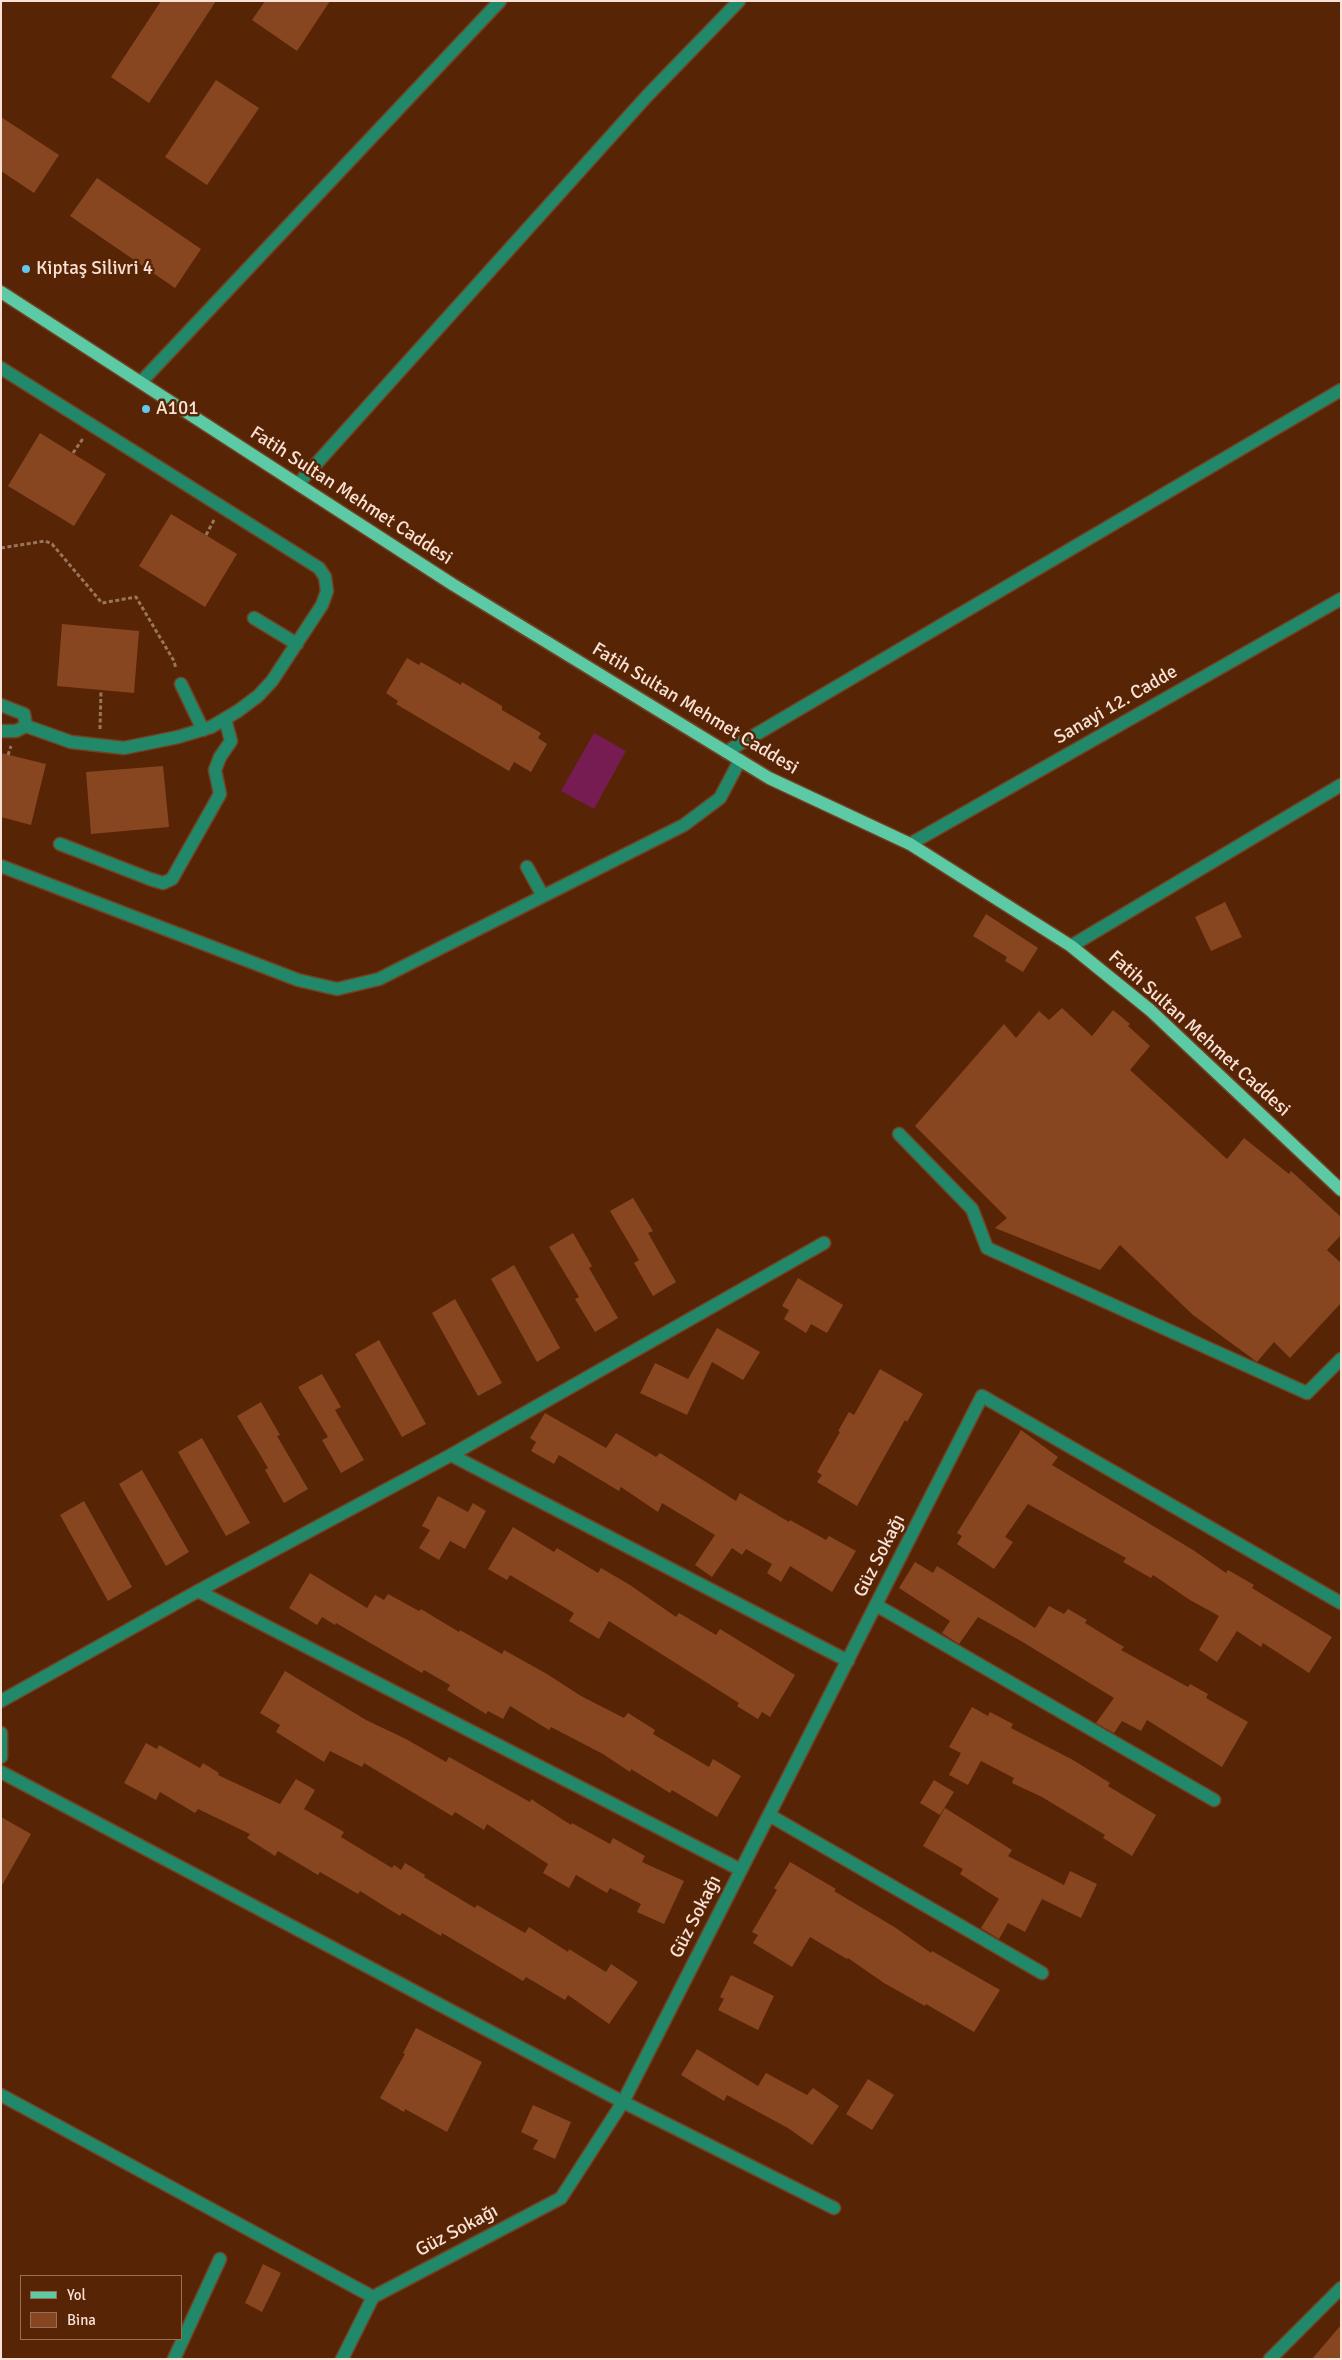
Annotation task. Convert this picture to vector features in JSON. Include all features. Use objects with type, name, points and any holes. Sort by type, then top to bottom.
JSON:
[{"type":"main road","name":"Fatih Sultan Mehmet Caddesi","points":[[1,292],[452,584],[726,752],[769,778],[910,844],[1071,946],[1150,1010],[1341,1190]]},
{"type":"street","points":[[141,382],[500,1]]},
{"type":"street","points":[[298,484],[648,96],[739,1]]},
{"type":"street","points":[[1,368],[319,568],[325,577],[327,591],[322,605],[272,681],[258,696],[224,719],[203,730],[124,748],[71,742],[26,726],[16,731],[1,731]]},
{"type":"street","points":[[726,752],[1341,390]]},
{"type":"street","name":"Sanayi 12. Cadde","points":[[910,844],[1341,599]]},
{"type":"street","points":[[254,618],[296,644]]},
{"type":"street","points":[[181,684],[203,730]]},
{"type":"street","points":[[1,704],[24,714],[26,726]]},
{"type":"street","points":[[60,844],[150,879],[163,883],[172,879],[220,794],[215,770],[220,756],[231,742],[224,719]]},
{"type":"street","points":[[1,866],[298,980],[337,989],[378,979],[684,825],[720,798],[740,760]]},
{"type":"street","points":[[1071,946],[1341,785]]},
{"type":"street","points":[[527,867],[543,896]]},
{"type":"street","points":[[899,1134],[972,1208],[987,1248],[1307,1393],[1341,1359]]},
{"type":"street","points":[[1,1701],[198,1591],[451,1455],[824,1243]]},
{"type":"street","name":"Güz Sokağı","points":[[373,2297],[561,2198],[623,2102],[982,1396],[1341,1604]]},
{"type":"street","points":[[451,1455],[848,1661]]},
{"type":"street","points":[[198,1591],[741,1870]]},
{"type":"street","points":[[876,1605],[1214,1800]]},
{"type":"street","points":[[1,1733],[1,1757]]},
{"type":"street","points":[[1,1772],[623,2102],[834,2208]]},
{"type":"street","points":[[770,1814],[1042,1973]]},
{"type":"street","points":[[1,2095],[373,2297],[342,2359]]},
{"type":"street","points":[[174,2359],[220,2259]]},
{"type":"street","points":[[1270,2359],[1341,2288]]},
{"type":"path","points":[[1,548],[45,541],[52,544],[102,603],[136,597],[174,661],[181,684]]},
{"type":"path","points":[[99,745],[101,690]]},
{"type":"shaded area","points":[[594,733],[626,751],[594,809],[561,791]]},
{"type":"building","points":[[161,1],[216,1],[149,103],[111,77]]},
{"type":"building","points":[[265,1],[330,1],[297,51],[252,20]]},
{"type":"building","points":[[216,80],[259,108],[207,185],[165,157]]},
{"type":"building","points":[[1,117],[59,155],[34,193],[1,171]]},
{"type":"building","points":[[97,178],[201,249],[175,288],[70,216]]},
{"type":"building","points":[[40,433],[106,474],[74,526],[8,486]]},
{"type":"building","points":[[171,514],[237,554],[205,607],[139,566]]},
{"type":"building","points":[[62,624],[139,631],[134,693],[57,686]]},
{"type":"building","points":[[407,658],[419,665],[421,662],[461,685],[462,682],[502,706],[502,710],[541,733],[538,738],[547,744],[531,772],[514,762],[509,771],[396,704],[398,701],[386,693]]},
{"type":"building","points":[[1,753],[46,764],[31,825],[1,817]]},
{"type":"building","points":[[163,766],[169,827],[91,834],[86,772]]},
{"type":"building","points":[[1225,902],[1242,937],[1211,951],[1195,917]]},
{"type":"building","points":[[986,914],[1038,948],[1023,972],[1005,961],[1007,957],[973,936]]},
{"type":"building","points":[[1062,1008],[1092,1036],[1113,1010],[1130,1024],[1128,1026],[1150,1046],[1130,1070],[1227,1159],[1244,1138],[1289,1174],[1291,1171],[1341,1217],[1341,1235],[1327,1250],[1341,1263],[1341,1303],[1290,1358],[1274,1342],[1257,1362],[1193,1315],[1120,1245],[1100,1270],[995,1228],[1007,1218],[915,1126],[1004,1024],[1016,1038],[1039,1011],[1049,1020]]},
{"type":"building","points":[[633,1198],[653,1231],[648,1233],[676,1282],[653,1296],[634,1263],[639,1260],[610,1211]]},
{"type":"building","points":[[573,1233],[592,1266],[589,1268],[618,1318],[595,1332],[575,1299],[579,1297],[549,1247]]},
{"type":"building","points":[[514,1265],[560,1348],[537,1362],[491,1279]]},
{"type":"building","points":[[798,1278],[843,1305],[827,1333],[811,1324],[806,1333],[784,1319],[789,1310],[782,1306]]},
{"type":"building","points":[[455,1299],[502,1383],[478,1396],[432,1313]]},
{"type":"building","points":[[717,1328],[760,1352],[743,1380],[712,1362],[687,1415],[640,1393],[655,1363],[688,1379]]},
{"type":"building","points":[[379,1340],[426,1424],[402,1437],[355,1354]]},
{"type":"building","points":[[880,1369],[923,1394],[907,1422],[905,1420],[857,1506],[817,1482],[822,1475],[817,1472],[849,1412],[854,1415]]},
{"type":"building","points":[[322,1374],[341,1407],[335,1410],[364,1460],[341,1473],[322,1440],[328,1437],[298,1387]]},
{"type":"building","points":[[261,1402],[280,1435],[277,1436],[308,1489],[284,1503],[265,1470],[268,1468],[237,1416]]},
{"type":"building","points":[[545,1413],[606,1448],[616,1433],[656,1457],[660,1453],[736,1501],[740,1493],[789,1522],[790,1520],[826,1540],[829,1536],[856,1551],[832,1592],[790,1566],[781,1582],[767,1573],[772,1564],[746,1549],[742,1555],[732,1548],[712,1577],[695,1565],[715,1535],[662,1503],[658,1512],[621,1487],[619,1491],[559,1455],[554,1464],[531,1451],[536,1442],[530,1438]]},
{"type":"building","points":[[1021,1430],[1058,1457],[1052,1465],[1193,1550],[1226,1573],[1228,1570],[1254,1585],[1252,1588],[1332,1637],[1309,1673],[1263,1643],[1261,1647],[1237,1631],[1217,1662],[1199,1650],[1219,1616],[1190,1600],[1153,1575],[1151,1578],[1123,1562],[1126,1558],[1028,1504],[1005,1537],[1013,1542],[994,1569],[957,1544],[962,1536],[957,1533]]},
{"type":"building","points":[[202,1438],[250,1523],[226,1536],[178,1452]]},
{"type":"building","points":[[142,1470],[189,1552],[166,1566],[119,1484]]},
{"type":"building","points":[[438,1496],[468,1512],[473,1503],[486,1511],[465,1549],[450,1541],[439,1560],[419,1548],[430,1530],[422,1526]]},
{"type":"building","points":[[84,1501],[132,1587],[108,1601],[60,1515]]},
{"type":"building","points":[[513,1527],[554,1552],[557,1548],[598,1573],[601,1568],[630,1585],[676,1617],[679,1613],[716,1635],[720,1629],[795,1675],[770,1717],[762,1712],[758,1719],[737,1706],[739,1703],[609,1621],[599,1639],[569,1621],[574,1613],[510,1575],[507,1580],[488,1569]]},
{"type":"building","points":[[915,1562],[933,1573],[937,1566],[1035,1628],[1049,1606],[1064,1614],[1068,1609],[1087,1620],[1085,1623],[1124,1647],[1121,1650],[1188,1687],[1190,1684],[1208,1694],[1206,1698],[1248,1722],[1222,1767],[1147,1720],[1141,1731],[1122,1721],[1114,1733],[1096,1723],[1114,1698],[1021,1641],[978,1617],[959,1644],[942,1633],[950,1621],[899,1588]]},
{"type":"building","points":[[310,1573],[367,1608],[375,1595],[384,1600],[388,1594],[419,1611],[421,1609],[459,1632],[460,1630],[502,1654],[504,1650],[581,1696],[624,1718],[628,1713],[655,1730],[653,1734],[709,1767],[713,1759],[741,1776],[717,1817],[672,1790],[670,1793],[631,1769],[630,1772],[603,1754],[551,1727],[549,1730],[510,1706],[503,1719],[488,1711],[486,1714],[447,1690],[450,1685],[424,1670],[422,1673],[336,1623],[335,1625],[322,1617],[317,1625],[289,1608]]},
{"type":"building","points":[[285,1671],[366,1720],[406,1739],[446,1762],[449,1757],[530,1802],[531,1799],[571,1825],[572,1823],[610,1844],[613,1838],[645,1856],[642,1862],[684,1881],[664,1924],[637,1912],[641,1904],[610,1888],[607,1893],[576,1875],[569,1888],[543,1873],[548,1864],[487,1824],[484,1830],[455,1812],[452,1816],[364,1763],[362,1767],[330,1751],[324,1762],[276,1732],[280,1725],[260,1713]]},
{"type":"building","points":[[972,1707],[988,1716],[990,1712],[1013,1724],[1011,1728],[1073,1760],[1110,1783],[1108,1786],[1156,1815],[1132,1856],[1103,1838],[1105,1835],[1042,1797],[1012,1783],[1014,1778],[981,1761],[968,1785],[949,1775],[961,1753],[949,1747]]},
{"type":"building","points":[[146,1743],[157,1749],[159,1745],[200,1768],[203,1763],[219,1773],[218,1775],[280,1804],[296,1779],[315,1790],[304,1809],[344,1832],[341,1837],[392,1868],[394,1865],[401,1870],[405,1863],[425,1875],[424,1877],[475,1908],[477,1905],[525,1933],[529,1927],[568,1952],[569,1949],[606,1972],[611,1964],[638,1982],[609,2024],[568,1995],[565,2000],[526,1977],[523,1981],[442,1933],[441,1936],[402,1913],[400,1916],[360,1891],[358,1894],[320,1872],[318,1875],[278,1851],[275,1856],[247,1838],[250,1834],[198,1809],[195,1813],[160,1792],[156,1800],[124,1783]]},
{"type":"building","points":[[934,1780],[954,1792],[940,1815],[920,1803]]},
{"type":"building","points":[[945,1808],[1012,1850],[1008,1856],[1064,1885],[1070,1871],[1097,1884],[1081,1918],[1042,1899],[1025,1932],[1008,1923],[999,1939],[981,1928],[999,1899],[960,1874],[963,1869],[923,1846]]},
{"type":"building","points":[[1,1817],[31,1834],[1,1887]]},
{"type":"building","points":[[790,1862],[836,1889],[834,1891],[896,1928],[931,1953],[932,1951],[1000,1990],[974,2032],[926,2004],[925,2006],[884,1983],[848,1958],[810,1937],[792,1967],[753,1943],[758,1935],[752,1932],[777,1890],[774,1888]]},
{"type":"building","points":[[731,1975],[774,1996],[758,2030],[718,2010],[724,1999],[720,1997]]},
{"type":"building","points":[[416,2028],[482,2062],[447,2132],[405,2109],[404,2112],[380,2098],[405,2054],[403,2053]]},
{"type":"building","points":[[697,2049],[758,2086],[766,2073],[807,2095],[813,2088],[839,2106],[812,2145],[788,2128],[727,2095],[724,2101],[681,2075]]},
{"type":"building","points":[[868,2079],[894,2095],[872,2130],[846,2114]]},
{"type":"building","points":[[533,2105],[571,2122],[555,2159],[533,2149],[538,2140],[521,2132]]},
{"type":"building","points":[[263,2264],[281,2273],[262,2312],[245,2303]]},
{"type":"building","points":[[1341,2325],[1341,2359],[1312,2359]]},
{"type":"place","name":"Kiptaş Silivri 4","points":[[26,269]]},
{"type":"place","name":"A101","points":[[146,409]]}]
